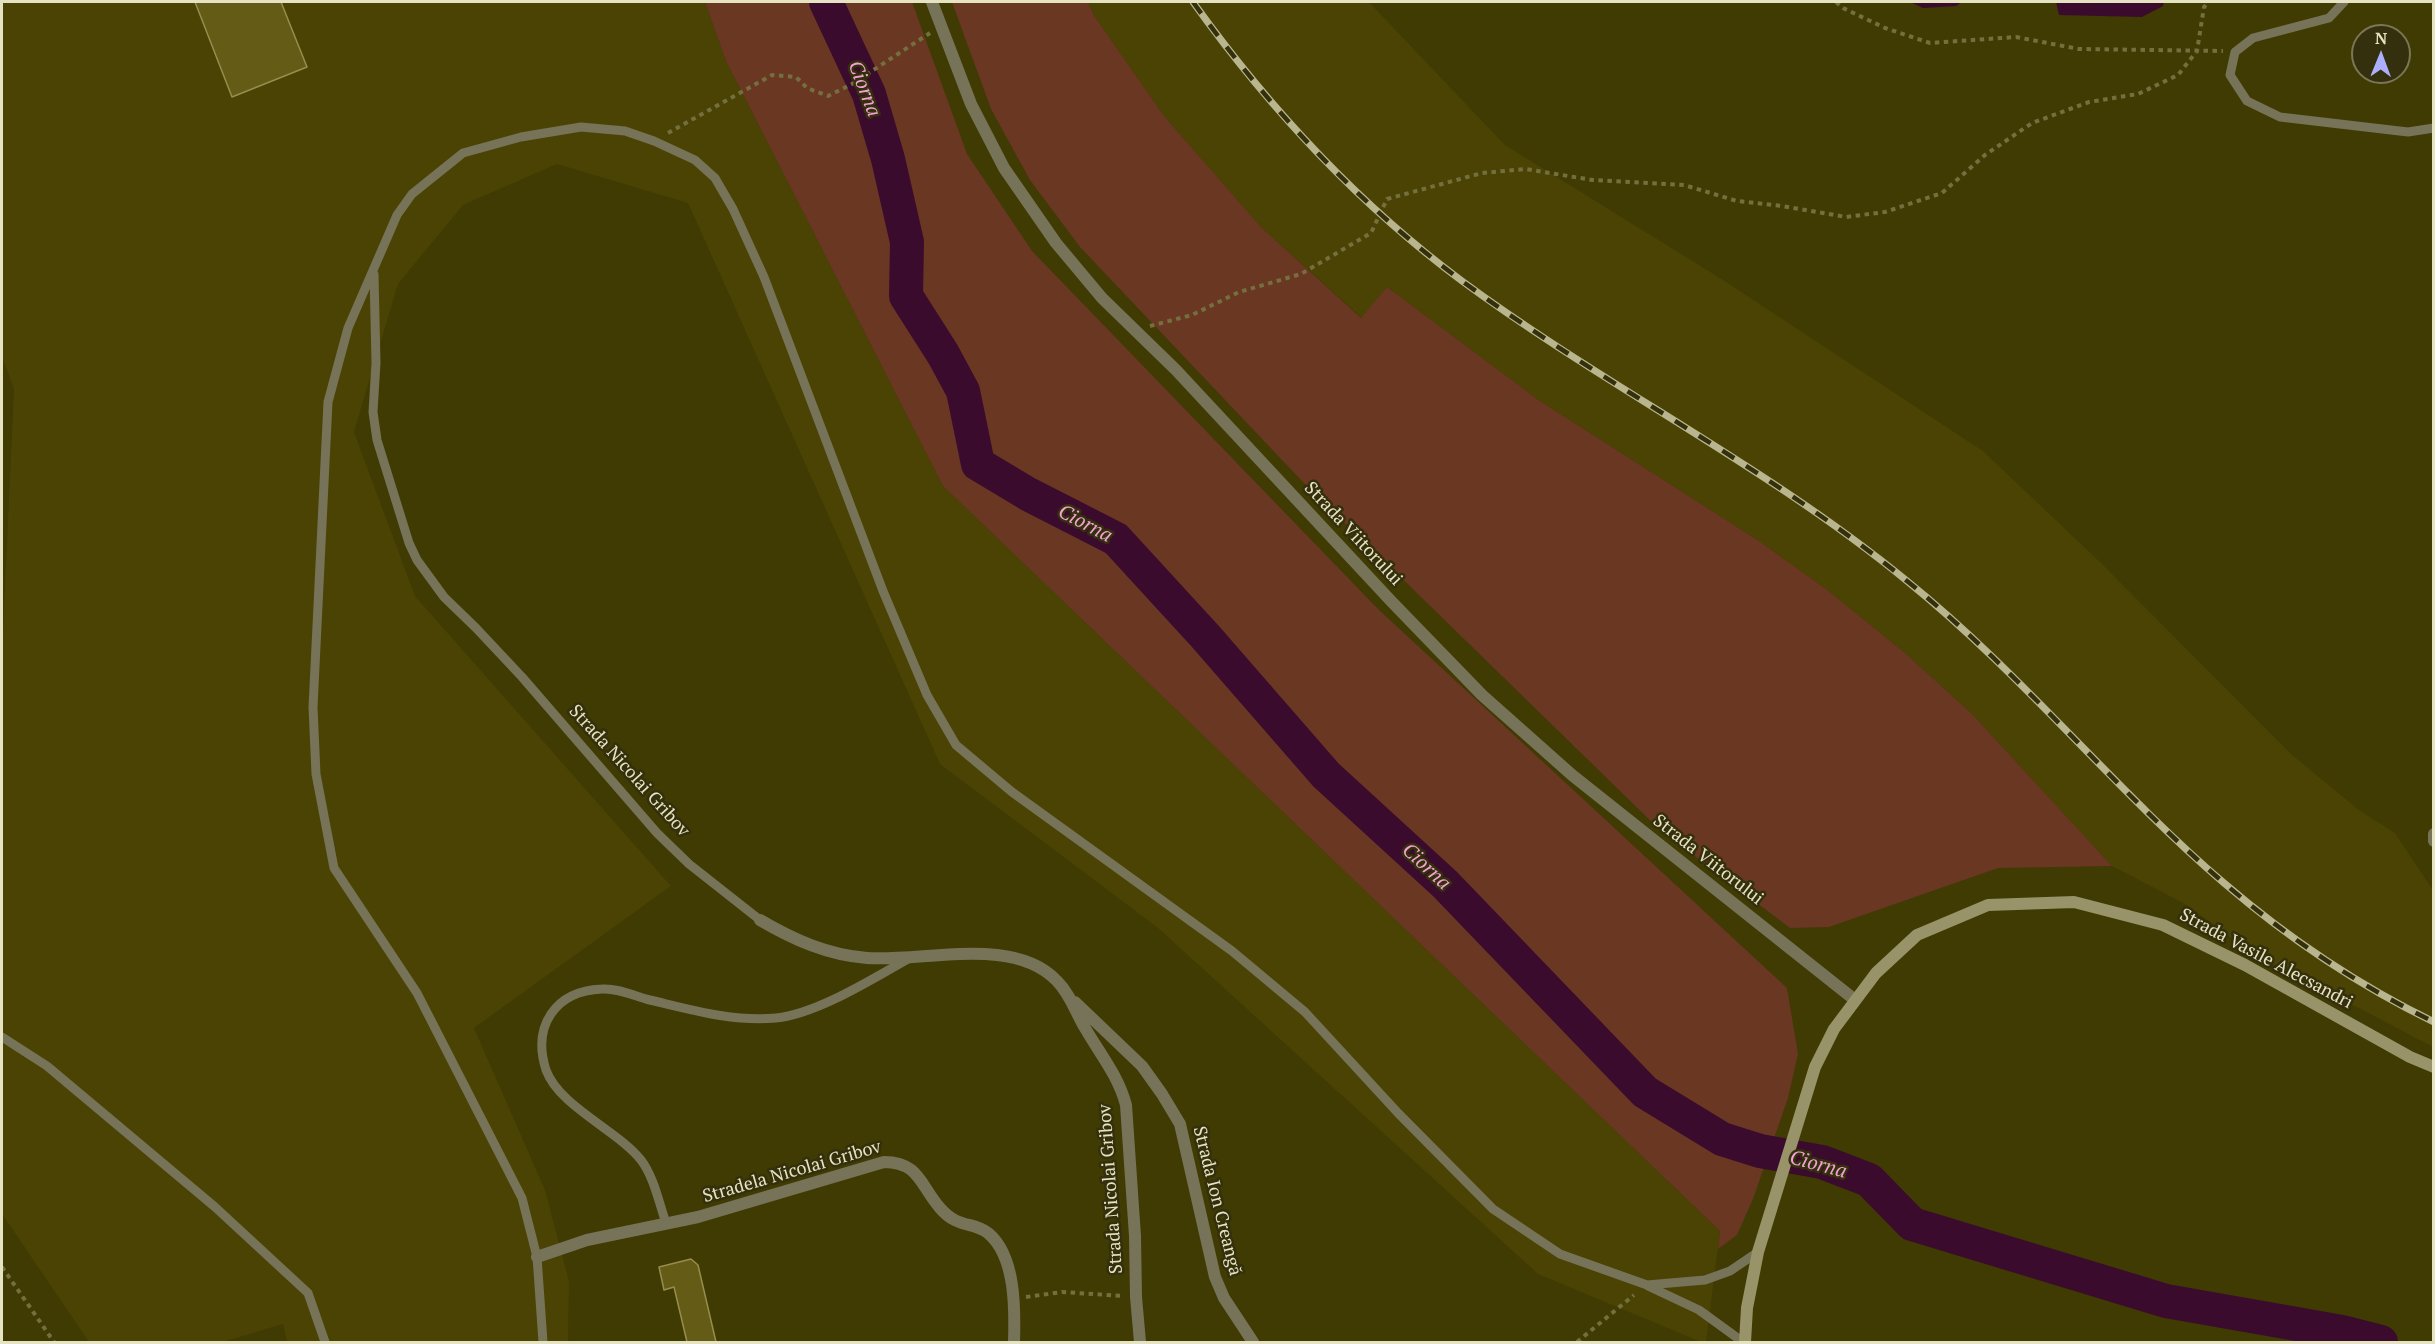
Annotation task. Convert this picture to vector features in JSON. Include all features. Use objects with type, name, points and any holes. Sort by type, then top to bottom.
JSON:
[{"type":"main road","name":"Strada Vasile Alecsandri","points":[[1744,1342],[1758,1252],[1815,1067],[1834,1029],[1876,973],[1917,935],[1988,905],[2074,902],[2163,925],[2245,965],[2410,1057],[2433,1067]]},
{"type":"street","name":"Strada Viitorului","points":[[932,2],[971,104],[1004,168],[1056,243],[1102,298],[1176,370],[1391,602],[1482,695],[1572,775],[1855,1000]]},
{"type":"street","points":[[2433,834],[2433,841]]},
{"type":"street","name":"Strada Nicolai Gribov","points":[[760,920],[803,943],[843,955],[867,958],[991,955],[1016,957],[1032,963],[1058,981],[1116,1077],[1126,1105],[1140,1342]]},
{"type":"street","name":"Strada Ion Creangă","points":[[1067,995],[1142,1066],[1180,1125],[1215,1277],[1224,1298],[1253,1342]]},
{"type":"street","name":"Stradela Nicolai Gribov","points":[[537,1257],[587,1240],[698,1217],[884,1162],[896,1162],[908,1166],[916,1174],[938,1206],[950,1218],[988,1233],[998,1245],[1005,1260],[1015,1300],[1014,1342]]},
{"type":"lane","points":[[2344,2],[2329,18],[2253,38],[2235,52],[2230,75],[2247,101],[2280,117],[2408,132],[2433,128]]},
{"type":"lane","points":[[543,1342],[537,1257],[522,1198],[417,993],[334,868],[316,774],[313,707],[328,402],[348,328],[397,215],[412,194],[463,153],[521,137],[581,127],[625,131],[654,141],[695,160],[715,178],[733,209],[768,288],[883,591],[927,695],[956,745],[1012,792],[1232,951],[1305,1012],[1398,1113],[1493,1209],[1560,1254],[1647,1285],[1699,1310],[1744,1342]]},
{"type":"lane","name":"Strada Nicolai Gribov","points":[[374,271],[376,363],[373,412],[377,440],[409,543],[417,560],[444,597],[522,677],[657,833],[689,864],[760,920]]},
{"type":"lane","points":[[666,1223],[652,1181],[641,1161],[620,1140],[563,1095],[547,1072],[540,1046],[544,1027],[552,1010],[579,993],[604,988],[723,1017],[753,1020],[780,1018],[812,1008],[852,990],[910,958]]},
{"type":"lane","points":[[2,1037],[47,1066],[214,1207],[308,1293],[325,1342]]},
{"type":"lane","points":[[1647,1285],[1705,1280],[1730,1271],[1758,1252]]},
{"type":"path","points":[[1836,2],[1843,8],[1885,28],[1930,43],[2016,37],[2079,49],[2235,52]]},
{"type":"path","points":[[1134,330],[1192,315],[1239,292],[1301,274],[1371,233],[1387,199],[1482,173],[1527,169],[1592,180],[1684,185],[1737,201],[1846,217],[1885,212],[1942,193],[1985,155],[2032,123],[2089,102],[2138,94],[2178,75],[2197,51],[2204,7],[2209,2]]},
{"type":"path","points":[[654,141],[772,75],[796,77],[807,88],[828,96],[852,84],[941,26]]},
{"type":"path","points":[[2,1267],[54,1342]]},
{"type":"path","points":[[1577,1342],[1647,1285]]},
{"type":"path","name":"Strada Nicolai Gribov","points":[[1015,1300],[1062,1292],[1136,1297]]},
{"type":"shaded area","points":[[2,2],[705,2],[726,61],[943,486],[1720,1231],[1706,1342],[1701,1342],[1538,1274],[1158,928],[940,764],[688,203],[557,164],[463,205],[398,284],[354,432],[415,596],[671,886],[474,1028],[545,1190],[569,1281],[568,1342],[287,1342],[283,1324],[223,1342],[89,1342],[2,1214],[2,651],[14,389],[2,357]]},
{"type":"shaded area","points":[[705,2],[912,2],[967,154],[1032,251],[1378,609],[1787,988],[1798,1054],[1788,1098],[1753,1199],[1737,1235],[1718,1249],[1720,1231],[943,486],[726,61]]},
{"type":"shaded area","points":[[952,2],[1088,2],[1095,17],[1164,116],[1261,227],[1361,318],[1387,287],[1540,401],[1759,541],[1826,589],[1905,653],[1972,714],[2112,866],[1998,868],[1829,927],[1790,928],[1658,828],[1301,480],[1080,247],[1030,180],[991,109]]},
{"type":"shaded area","points":[[1088,2],[1369,2],[1505,145],[1720,278],[1983,451],[2100,562],[2291,754],[2359,810],[2395,833],[2433,890],[2433,1047],[2248,950],[2185,904],[2112,866],[1972,714],[1905,653],[1826,589],[1759,541],[1540,401],[1387,287],[1362,318],[1261,227],[1164,116],[1095,17]]},
{"type":"shaded area","points":[[1910,2],[1962,2],[1956,6],[1923,8]]},
{"type":"shaded area","points":[[2056,2],[2164,2],[2163,6],[2142,17],[2059,15]]},
{"type":"building","points":[[195,2],[281,2],[307,67],[232,97]]},
{"type":"building","points":[[691,1259],[698,1265],[716,1342],[687,1342],[674,1287],[664,1290],[659,1267]]},
{"type":"waterway","name":"Ciorna","points":[[826,2],[869,94],[888,159],[907,242],[906,296],[943,354],[963,391],[978,464],[1028,494],[1116,539],[1205,636],[1326,775],[1445,884],[1645,1092],[1722,1139],[1760,1151],[1822,1162],[1869,1180],[1912,1224],[2166,1301],[2342,1332],[2381,1342]]},
{"type":"railway","points":[[1193,2],[1252,79],[1317,152],[1386,219],[1423,251],[1517,320],[1743,464],[1854,540],[1949,616],[2183,847],[2248,903],[2324,959],[2434,1022]]}]
